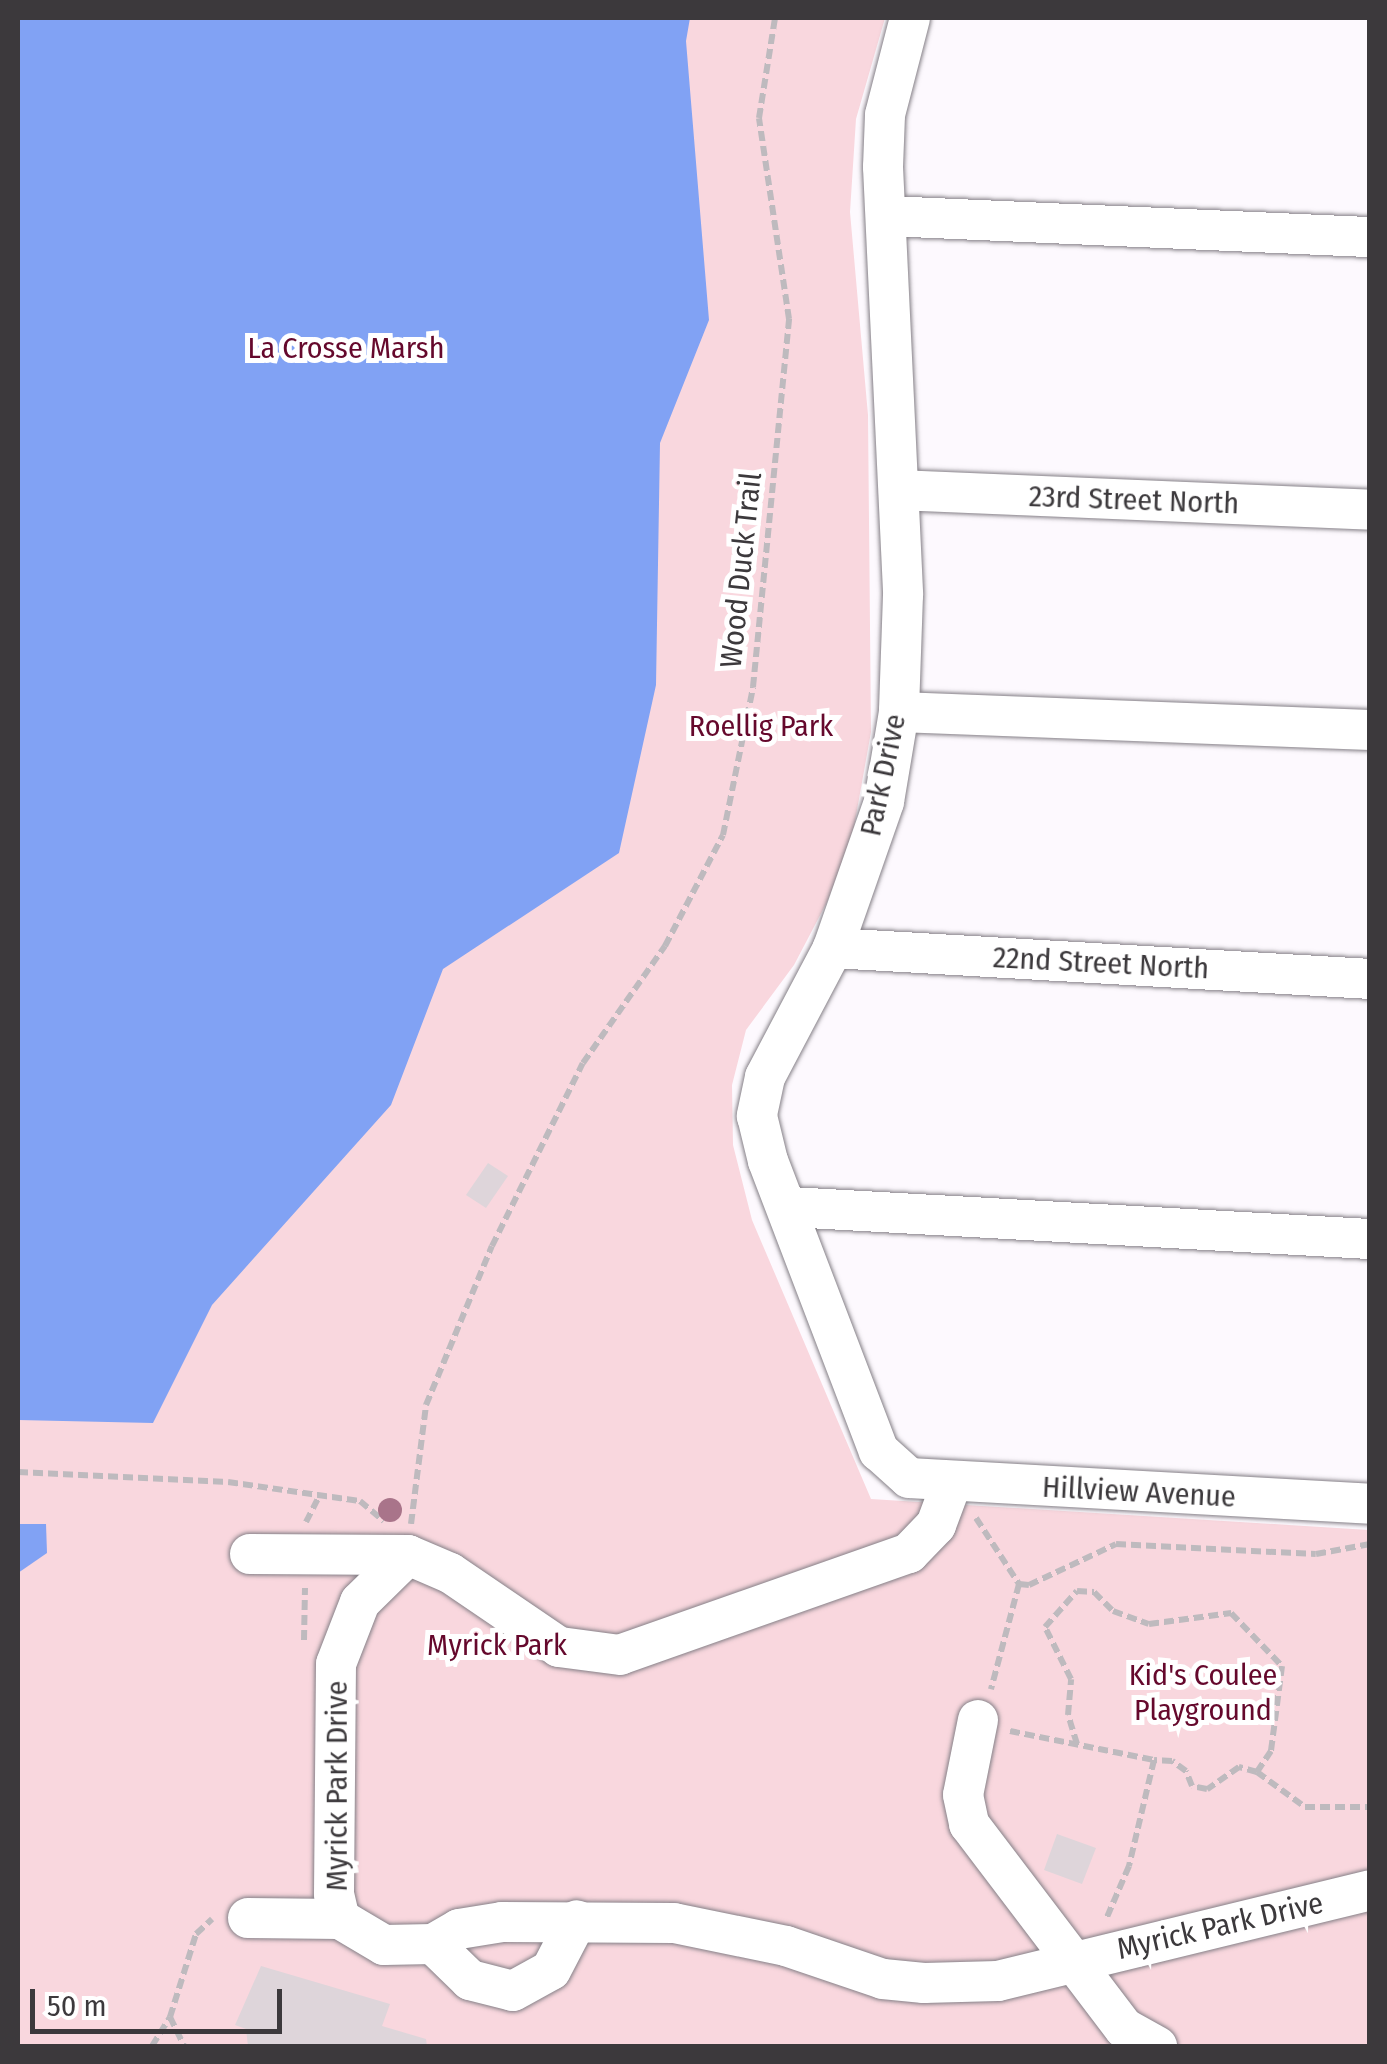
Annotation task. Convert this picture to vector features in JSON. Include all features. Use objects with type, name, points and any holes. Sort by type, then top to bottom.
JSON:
[{"type":"street","name":"Park Drive","points":[[908,1478],[879,1451],[790,1206],[768,1161],[758,1116],[765,1077],[833,948],[884,802],[899,712],[899,490],[885,114],[910,18]]},
{"type":"street","points":[[886,216],[1370,237]]},
{"type":"street","name":"23rd Street North","points":[[899,490],[1370,510]]},
{"type":"street","points":[[899,712],[1370,730]]},
{"type":"street","name":"22nd Street North","points":[[833,948],[1370,978]]},
{"type":"street","points":[[790,1206],[1370,1239]]},
{"type":"street","name":"Hillview Avenue","points":[[908,1478],[1370,1504]]},
{"type":"street","points":[[250,1554],[408,1555],[450,1574],[559,1646],[620,1655],[909,1553],[936,1525],[952,1482]]},
{"type":"street","name":"Myrick Park Drive","points":[[408,1555],[360,1602],[336,1664],[334,1894],[340,1919],[384,1945],[432,1944],[459,1929],[502,1922],[577,1920],[728,1931],[884,1979],[924,1983],[998,1981],[1370,1890]]},
{"type":"street","points":[[978,1720],[963,1795],[970,1824],[1081,1958]]},
{"type":"street","points":[[248,1918],[340,1919]]},
{"type":"street","points":[[432,1944],[470,1980],[513,1990],[552,1970],[577,1920]]},
{"type":"street","name":"Myrick Park Drive","points":[[1081,1958],[1124,2028],[1157,2046]]},
{"type":"path","name":"Wood Duck Trail","points":[[408,1555],[426,1405],[492,1246],[582,1064],[665,946],[722,835],[752,687],[789,319],[759,118],[775,18]]},
{"type":"path","points":[[18,1472],[228,1482],[320,1494],[370,1507],[408,1555]]},
{"type":"path","points":[[952,1482],[1019,1584]]},
{"type":"path","points":[[306,1534],[320,1494]]},
{"type":"path","points":[[1019,1584],[1029,1585],[1116,1544],[1316,1554],[1370,1544]]},
{"type":"path","points":[[1019,1584],[978,1720],[1077,1744],[1172,1761],[1186,1771],[1192,1786],[1207,1789],[1239,1767],[1257,1772],[1306,1807],[1370,1807]]},
{"type":"path","points":[[1077,1744],[1068,1715],[1071,1679],[1045,1627],[1077,1591],[1094,1592],[1113,1611],[1149,1624],[1231,1613],[1282,1666],[1276,1731],[1257,1772]]},
{"type":"path","points":[[1081,1958],[1129,1866],[1154,1760]]},
{"type":"path","points":[[152,2046],[170,2017],[196,1934],[210,1919],[248,1918]]},
{"type":"path","points":[[170,2017],[184,2046]]},
{"type":"green space","points":[[18,18],[885,18],[856,119],[850,212],[868,415],[871,732],[852,838],[827,902],[794,965],[746,1030],[732,1085],[733,1145],[752,1220],[871,1499],[1369,1530],[1369,2046],[18,2046]]},
{"type":"water","name":"La Crosse Marsh","points":[[18,18],[690,18],[686,41],[709,320],[660,443],[656,685],[619,853],[443,969],[391,1105],[212,1305],[153,1423],[18,1420]]},
{"type":"water","points":[[18,1524],[46,1524],[47,1553],[18,1573]]},
{"type":"building","points":[[488,1163],[508,1176],[486,1208],[466,1195]]},
{"type":"building","points":[[1057,1834],[1096,1848],[1082,1884],[1044,1870]]},
{"type":"building","points":[[261,1966],[390,2004],[382,2026],[426,2039],[427,2046],[248,2046],[246,2029],[235,2025]]},
{"type":"park label","name":"Roellig Park","points":[[761,726]]},
{"type":"park label","name":"Myrick Park","points":[[497,1645]]},
{"type":"park label","name":"Kid's Coulee Playground","points":[[1203,1692]]}]
